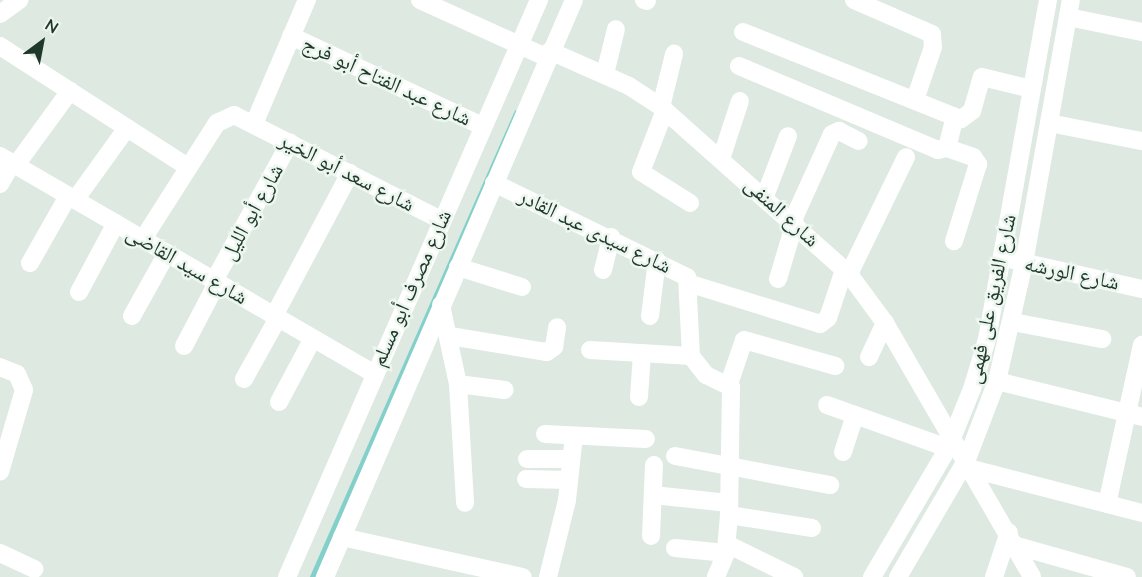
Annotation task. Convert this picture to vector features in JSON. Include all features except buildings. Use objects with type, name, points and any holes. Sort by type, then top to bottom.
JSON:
[{"type":"street","points":[[0,14],[18,0]]},
{"type":"street","name":"شارع المنفى","points":[[420,0],[517,46],[605,74],[663,109],[794,221],[847,272],[885,323],[951,442],[969,464],[1013,539],[1032,577]]},
{"type":"street","name":"شارع مصرف أبو مسلم","points":[[287,577],[373,373],[539,0]]},
{"type":"street","name":"شارع مصرف أبو مسلم","points":[[326,577],[574,0]]},
{"type":"street","points":[[855,0],[932,34],[933,47],[915,100]]},
{"type":"street","name":"شارع الفريق على فهمى","points":[[872,577],[951,442],[987,339],[1048,0]]},
{"type":"street","name":"شارع سعد أبو الخير","points":[[254,124],[307,1]]},
{"type":"street","points":[[1069,8],[1142,32]]},
{"type":"street","name":"شارع الفريق على فهمى","points":[[898,577],[969,464],[997,381],[1024,263],[1069,8]]},
{"type":"street","points":[[605,74],[616,29]]},
{"type":"street","points":[[743,32],[955,117],[968,117],[986,75],[1055,92]]},
{"type":"street","name":"شارع عبد الفتاح أبو فرج","points":[[291,36],[482,126]]},
{"type":"street","points":[[0,46],[188,167],[143,239]]},
{"type":"street","points":[[674,54],[663,109],[641,172],[690,203]]},
{"type":"street","points":[[739,66],[938,150],[947,148],[973,157],[978,164],[954,241]]},
{"type":"street","points":[[0,184],[9,161],[70,91]]},
{"type":"street","points":[[721,159],[740,101]]},
{"type":"street","name":"شارع سعد أبو الخير","points":[[188,167],[217,123],[234,115],[441,220]]},
{"type":"street","points":[[947,148],[955,117]]},
{"type":"street","points":[[1049,123],[1142,141]]},
{"type":"street","points":[[30,263],[72,198],[127,128]]},
{"type":"street","points":[[778,279],[794,221],[832,134],[839,131],[859,141]]},
{"type":"street","points":[[765,196],[788,136]]},
{"type":"street","name":"شارع أبو الليل","points":[[184,346],[290,142]]},
{"type":"street","points":[[691,284],[819,324],[828,318],[847,272],[906,157]]},
{"type":"street","name":"شارع سيد القاضى","points":[[9,161],[373,373]]},
{"type":"street","points":[[244,380],[350,173]]},
{"type":"street","name":"شارع سيدى عبد القادر","points":[[494,183],[657,260],[691,284],[691,356]]},
{"type":"street","points":[[79,292],[116,223]]},
{"type":"street","points":[[603,270],[611,237]]},
{"type":"street","points":[[132,316],[167,253]]},
{"type":"street","name":"شارع الورشه","points":[[1002,258],[1142,289]]},
{"type":"street","points":[[650,316],[657,260]]},
{"type":"street","points":[[458,267],[522,287]]},
{"type":"street","points":[[441,305],[450,336],[458,384],[465,502]]},
{"type":"street","points":[[1012,322],[1102,339]]},
{"type":"street","points":[[869,357],[885,323]]},
{"type":"street","points":[[450,336],[547,352],[554,347],[558,327]]},
{"type":"street","points":[[279,402],[313,338]]},
{"type":"street","points":[[716,577],[726,548],[729,509],[729,384],[744,340],[835,366]]},
{"type":"street","points":[[1107,504],[1134,416],[1142,345]]},
{"type":"street","points":[[590,350],[691,356],[706,375],[729,384]]},
{"type":"street","points":[[639,398],[642,353]]},
{"type":"street","points":[[0,367],[17,374],[24,390],[0,472]]},
{"type":"street","points":[[997,381],[1134,416]]},
{"type":"street","points":[[458,384],[505,390]]},
{"type":"street","points":[[827,405],[951,442]]},
{"type":"street","points":[[843,452],[855,415]]},
{"type":"street","points":[[545,434],[646,439]]},
{"type":"street","points":[[548,577],[569,480],[574,436]]},
{"type":"street","points":[[675,456],[730,462],[830,485]]},
{"type":"street","points":[[527,459],[571,459]]},
{"type":"street","points":[[969,464],[1142,513]]},
{"type":"street","points":[[651,537],[654,465]]},
{"type":"street","points":[[526,478],[569,480]]},
{"type":"street","points":[[652,495],[729,509],[812,528]]},
{"type":"street","points":[[342,537],[523,577]]},
{"type":"street","points":[[994,577],[1013,539],[1127,577]]},
{"type":"street","points":[[675,548],[726,548],[794,577]]},
{"type":"street","points":[[0,553],[35,569]]},
{"type":"waterway","points":[[312,577],[516,113]]}]
